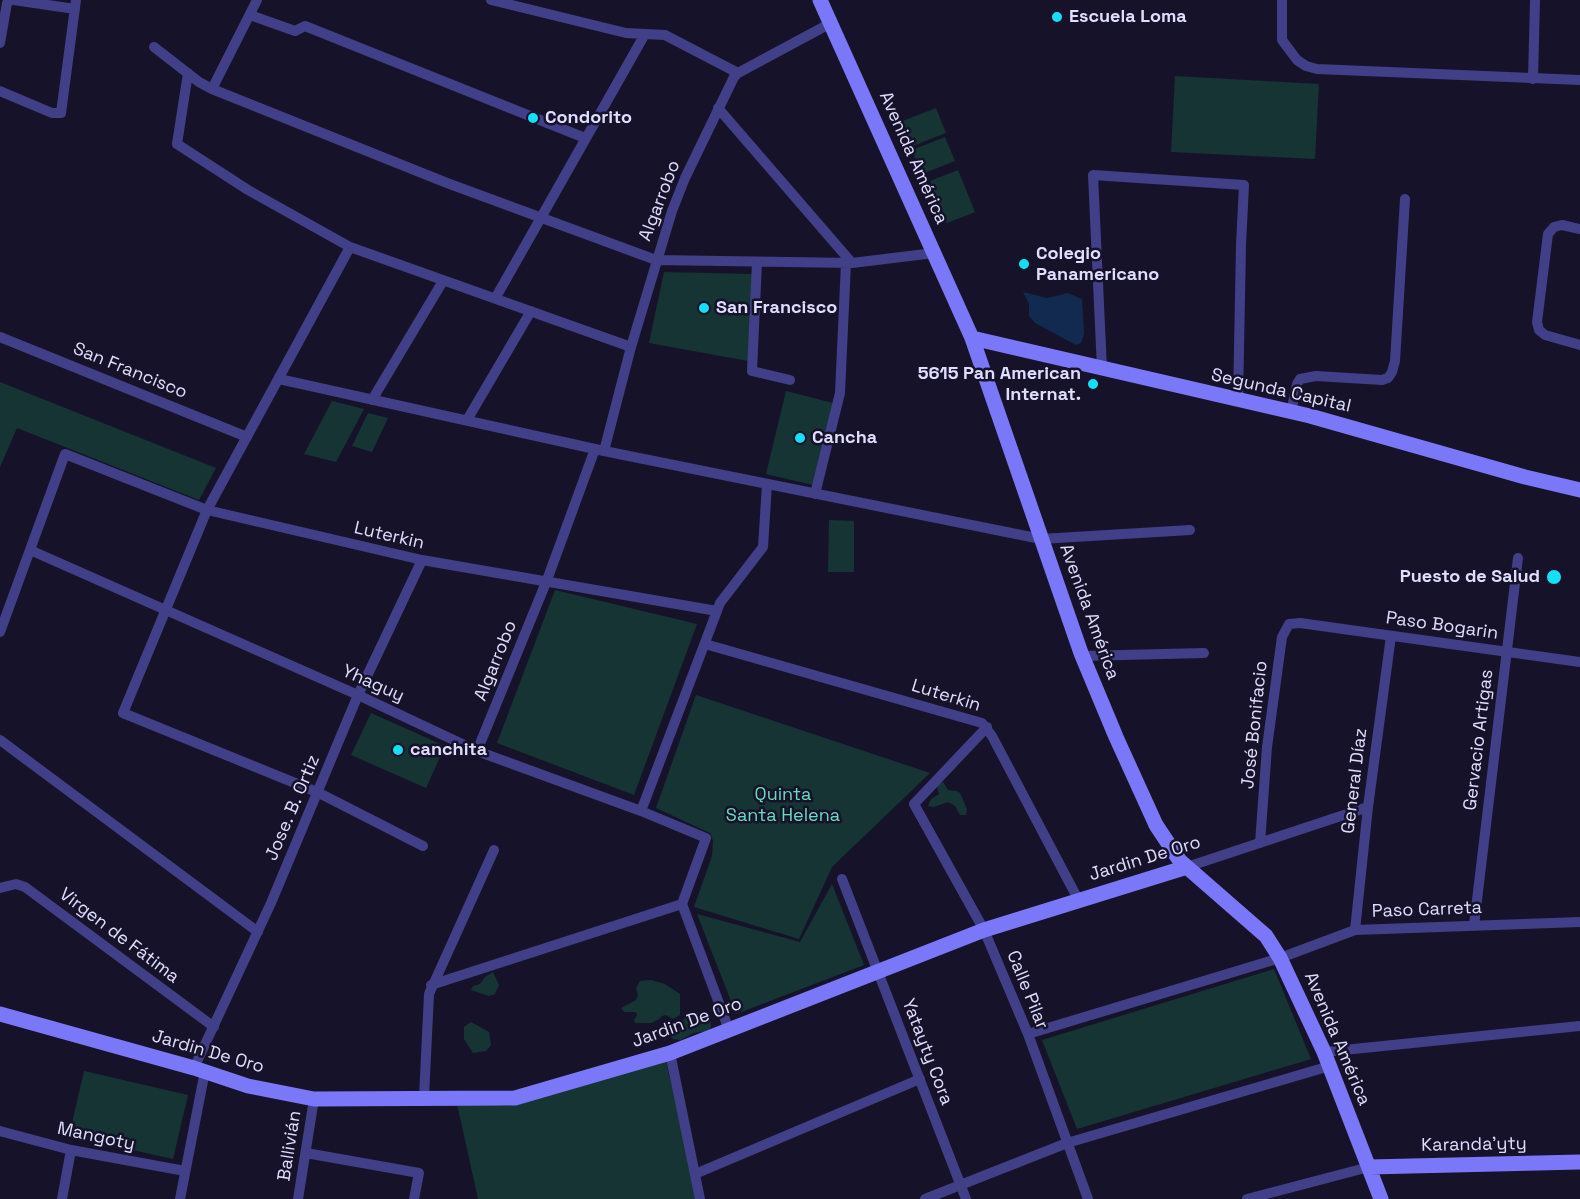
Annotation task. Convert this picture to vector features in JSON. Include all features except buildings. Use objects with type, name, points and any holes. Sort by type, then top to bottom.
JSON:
[{"type":"street","points":[[0,43],[7,3],[13,0],[75,5],[60,112],[51,113],[0,91]]},
{"type":"street","points":[[212,89],[257,0]]},
{"type":"street","points":[[491,0],[626,33],[665,35],[738,73],[831,23]]},
{"type":"street","name":"Avenida América","points":[[820,0],[972,338],[1082,656],[1156,825],[1173,853],[1266,936],[1280,958],[1327,1059],[1381,1199]]},
{"type":"street","points":[[1282,0],[1282,40],[1291,53],[1306,66],[1317,69],[1580,80]]},
{"type":"street","points":[[1533,79],[1535,0]]},
{"type":"street","points":[[250,15],[295,30],[305,26],[585,138]]},
{"type":"street","points":[[496,297],[645,34]]},
{"type":"street","points":[[154,48],[212,89],[447,183],[656,260],[849,263],[934,253]]},
{"type":"street","points":[[188,73],[177,144],[248,190],[350,247],[443,281],[496,297],[631,347]]},
{"type":"street","name":"Algarrobo","points":[[477,751],[599,450],[672,211],[718,108],[738,73]]},
{"type":"street","points":[[718,108],[849,263],[840,393],[816,494]]},
{"type":"street","points":[[1102,369],[1093,175],[1244,185],[1240,245],[1238,401]]},
{"type":"street","points":[[1291,412],[1300,379],[1316,376],[1371,381],[1388,378],[1392,372],[1395,361],[1405,199]]},
{"type":"street","points":[[1580,229],[1562,225],[1554,227],[1548,234],[1537,322],[1539,330],[1545,335],[1580,345]]},
{"type":"street","points":[[350,247],[207,510],[123,713],[316,792],[423,846]]},
{"type":"street","points":[[757,262],[752,371],[790,380]]},
{"type":"street","points":[[372,399],[443,281]]},
{"type":"street","points":[[467,420],[531,311]]},
{"type":"street","name":"San Francisco","points":[[0,337],[247,437]]},
{"type":"street","name":"Segunda Capital","points":[[972,338],[1291,412],[1552,485],[1580,490]]},
{"type":"street","points":[[279,379],[599,450],[1041,539],[1190,530]]},
{"type":"street","name":"Luterkin","points":[[30,550],[65,454],[207,510],[422,560],[717,611]]},
{"type":"street","points":[[641,811],[720,603],[763,547],[767,484]]},
{"type":"street","points":[[0,632],[30,550]]},
{"type":"street","name":"Yhaguy","points":[[30,550],[358,695],[477,751],[641,811],[706,838],[682,904]]},
{"type":"street","name":"Gervacio Artigas","points":[[1474,926],[1518,558]]},
{"type":"street","name":"Jose. B. Ortiz","points":[[180,1199],[200,1070],[214,1027],[258,932],[358,695],[422,560]]},
{"type":"street","name":"Paso Bogarin","points":[[1300,623],[1580,662]]},
{"type":"street","name":"José Bonifacio","points":[[1260,843],[1267,747],[1282,637],[1289,624],[1300,623]]},
{"type":"street","name":"General Díaz","points":[[1355,930],[1368,807],[1391,636]]},
{"type":"street","name":"Luterkin","points":[[705,644],[982,723],[987,727],[1079,901]]},
{"type":"street","points":[[1082,656],[1204,653]]},
{"type":"street","name":"Calle Pilar","points":[[987,727],[914,804],[984,930],[1028,1034],[1088,1199]]},
{"type":"street","points":[[0,740],[258,932]]},
{"type":"street","name":"Jardin De Oro","points":[[0,1014],[249,1086],[314,1099],[515,1098],[669,1053],[984,930],[1187,867],[1368,807]]},
{"type":"street","points":[[424,1097],[431,985],[494,850]]},
{"type":"street","name":"Yatayty Cora","points":[[842,879],[966,1199]]},
{"type":"street","name":"Virgen de Fátima","points":[[0,888],[16,884],[25,887],[214,1027]]},
{"type":"street","points":[[431,985],[682,904],[729,1030]]},
{"type":"street","name":"Paso Carreta","points":[[1028,1034],[1280,958],[1355,930],[1580,922]]},
{"type":"street","points":[[925,1199],[1067,1143],[1327,1059],[1580,1026]]},
{"type":"street","points":[[669,1053],[699,1199]]},
{"type":"street","points":[[695,1174],[920,1079]]},
{"type":"street","name":"Ballivián","points":[[298,1199],[314,1099]]},
{"type":"street","name":"Mangoty","points":[[0,1131],[71,1150],[185,1171]]},
{"type":"street","points":[[62,1199],[71,1150]]},
{"type":"street","points":[[306,1153],[419,1173],[414,1199]]},
{"type":"street","name":"Karanda'yty","points":[[1369,1167],[1580,1162]]},
{"type":"street","points":[[1247,1199],[1369,1167]]},
{"type":"green space","points":[[1175,76],[1319,84],[1315,159],[1171,152]]},
{"type":"green space","points":[[936,108],[946,133],[910,147],[900,122]]},
{"type":"green space","points":[[945,137],[955,161],[922,174],[912,150]]},
{"type":"green space","points":[[958,170],[975,212],[947,223],[930,181]]},
{"type":"green space","name":"San Francisco","points":[[664,272],[753,274],[748,361],[649,343]]},
{"type":"green space","points":[[0,382],[216,468],[199,500],[17,428],[0,467]]},
{"type":"green space","name":"Cancha","points":[[786,391],[833,403],[813,485],[766,474]]},
{"type":"green space","points":[[332,401],[364,409],[336,462],[304,454]]},
{"type":"green space","points":[[368,413],[388,418],[372,452],[352,446]]},
{"type":"green space","points":[[829,520],[854,521],[854,572],[828,572]]},
{"type":"green space","points":[[555,590],[697,624],[634,795],[497,743]]},
{"type":"green space","name":"Quinta Santa Helena","points":[[696,695],[930,773],[832,867],[799,939],[694,907],[712,856],[713,841],[710,833],[656,808]]},
{"type":"green space","name":"canchita","points":[[371,713],[445,746],[426,788],[351,755]]},
{"type":"green space","points":[[943,782],[948,790],[960,793],[967,809],[966,815],[960,815],[955,806],[948,802],[934,807],[928,806],[931,799],[939,794],[938,783]]},
{"type":"green space","points":[[832,884],[864,965],[736,1014],[697,914],[800,942]]},
{"type":"green space","points":[[1274,969],[1311,1059],[1077,1129],[1042,1040]]},
{"type":"green space","points":[[493,972],[499,985],[495,994],[489,996],[471,990],[473,986],[480,984]]},
{"type":"green space","points":[[651,980],[665,984],[680,994],[680,1015],[673,1019],[666,1015],[662,1016],[651,1023],[635,1023],[636,1012],[624,1012],[621,1008],[636,1000],[638,995],[636,988],[640,981]]},
{"type":"green space","points":[[702,1012],[710,1018],[709,1031],[693,1033],[681,1040],[670,1036],[670,1032],[678,1028],[685,1017]]},
{"type":"green space","points":[[471,1022],[489,1032],[491,1045],[486,1051],[473,1053],[464,1039],[464,1027]]},
{"type":"green space","points":[[666,1061],[697,1199],[478,1199],[457,1104],[510,1106]]},
{"type":"green space","points":[[84,1071],[188,1095],[173,1159],[69,1136]]},
{"type":"water","points":[[1023,292],[1047,298],[1068,293],[1082,299],[1084,334],[1081,343],[1076,345],[1035,323],[1029,316],[1029,304]]},
{"type":"place","name":"Escuela Loma","points":[[1057,17]]},
{"type":"place","name":"Condorito","points":[[533,118]]},
{"type":"place","name":"Colegio Panamericano","points":[[1024,264]]},
{"type":"place","name":"San Francisco","points":[[704,308]]},
{"type":"place","name":"5615 Pan American Internat.","points":[[1093,384]]},
{"type":"place","name":"Cancha","points":[[800,438]]},
{"type":"place","name":"Puesto de Salud","points":[[1554,577]]},
{"type":"place","name":"canchita","points":[[398,750]]}]
